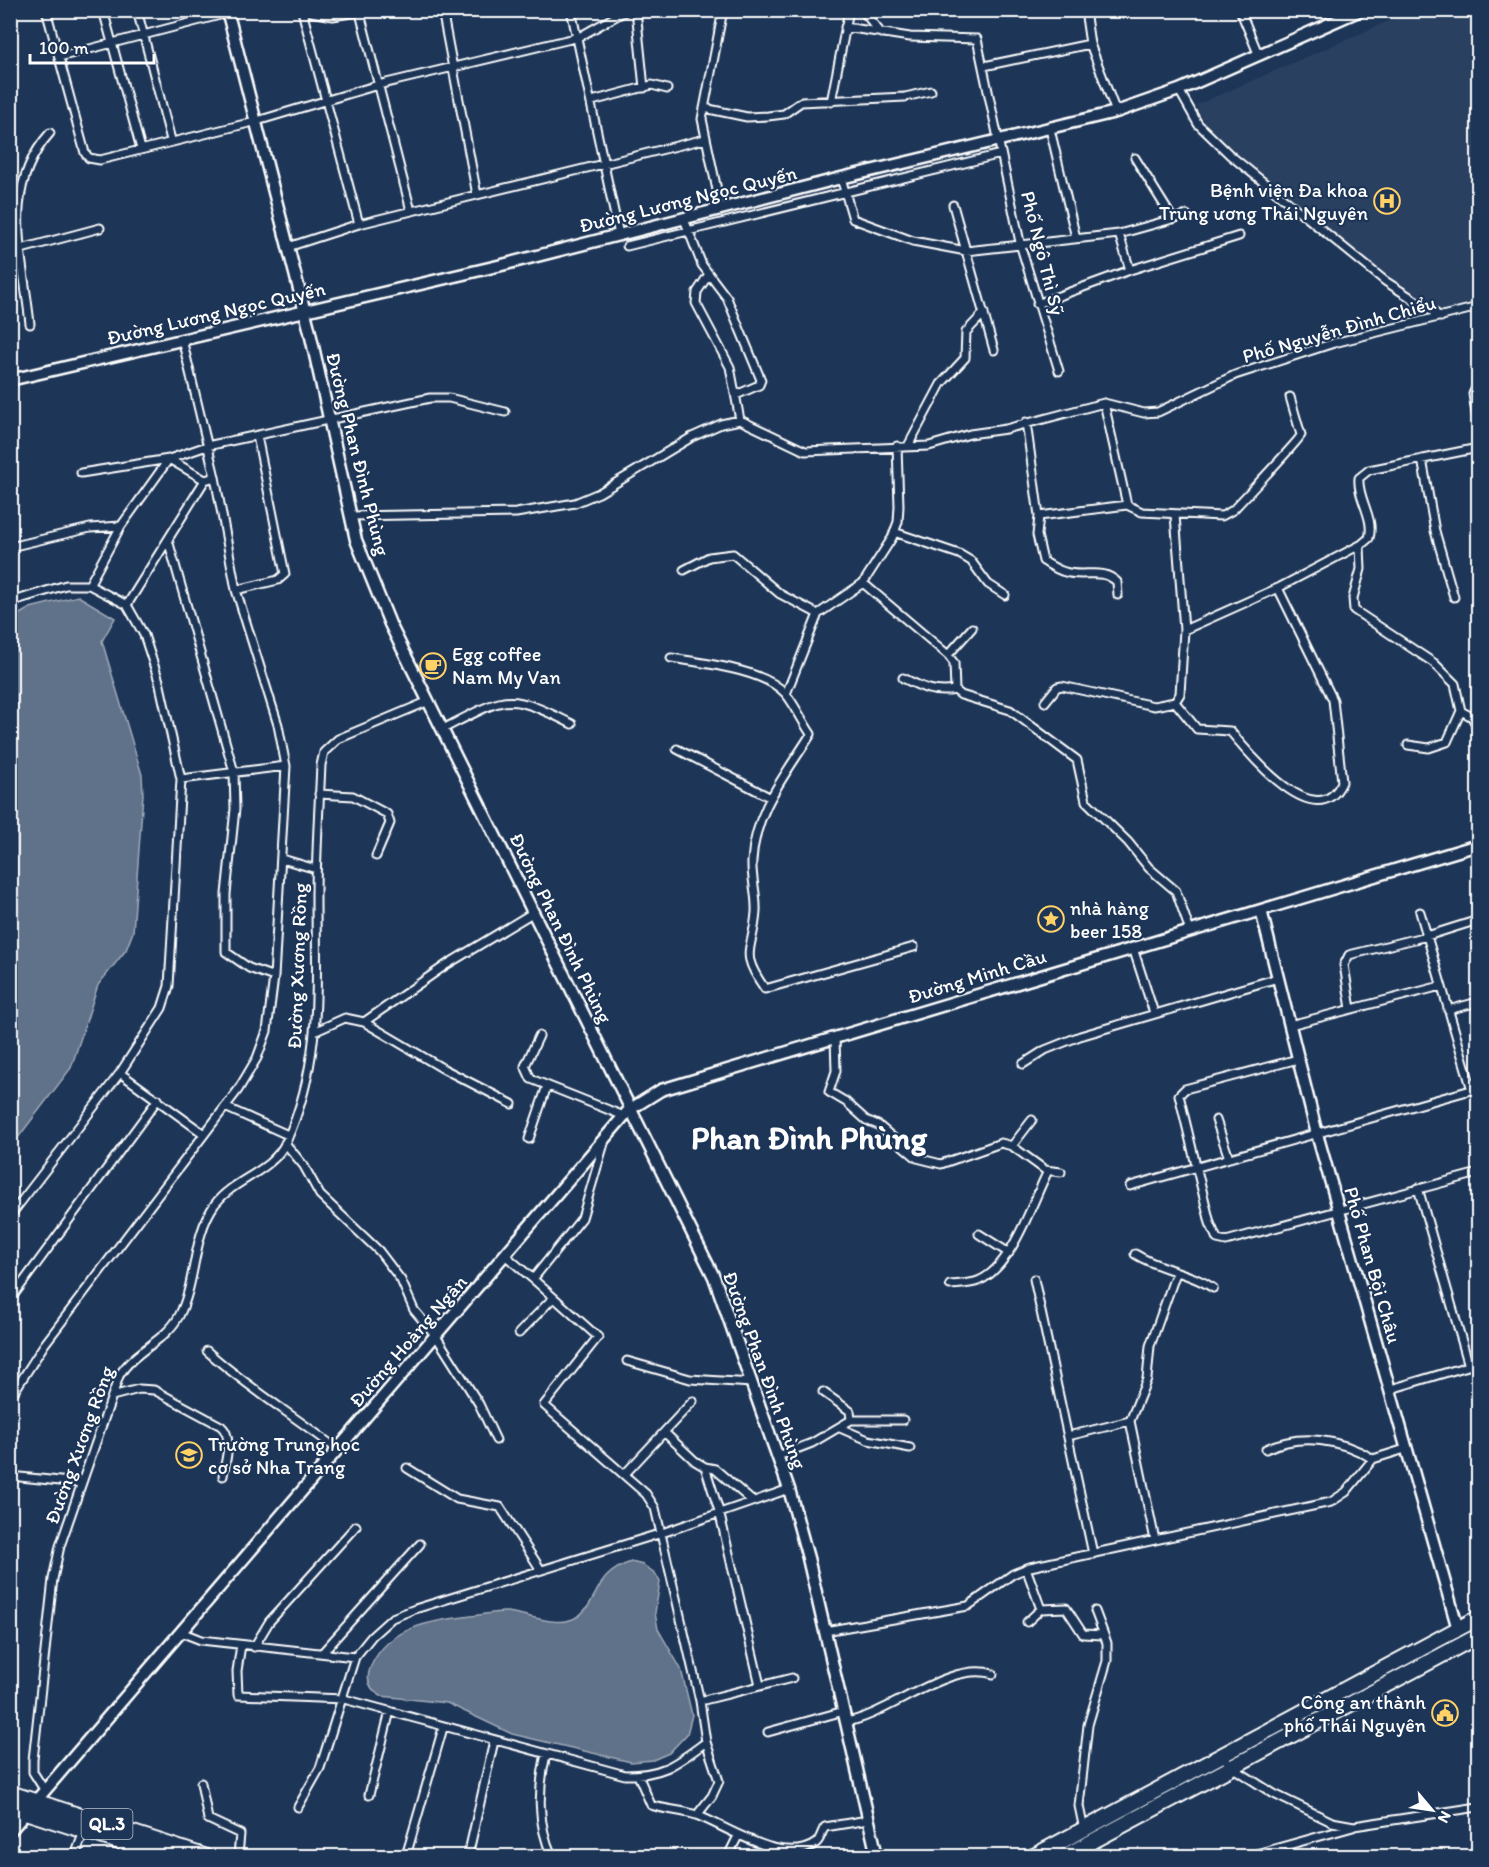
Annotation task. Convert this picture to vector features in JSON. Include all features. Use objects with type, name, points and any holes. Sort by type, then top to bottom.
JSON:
[{"type":"highway","points":[[1065,1857],[1227,1761],[1479,1618]]},
{"type":"highway","points":[[1034,1857],[1084,1830],[1479,1636]]},
{"type":"highway","name":"QL.3","points":[[10,1793],[41,1796],[204,1857]]},
{"type":"highway","name":"QL.3","points":[[10,1807],[163,1857]]},
{"type":"street","points":[[46,10],[85,153],[89,158],[100,160],[171,140],[257,121],[378,85],[579,37],[627,10]]},
{"type":"street","points":[[103,10],[141,149]]},
{"type":"street","points":[[136,10],[171,140]]},
{"type":"street","points":[[359,224],[324,101],[302,10],[333,16],[362,12],[378,85],[411,211]]},
{"type":"street","points":[[442,10],[455,67],[477,195]]},
{"type":"street","points":[[571,10],[579,37],[619,235]]},
{"type":"street","points":[[636,10],[644,88]]},
{"type":"street","points":[[721,209],[702,119],[723,10]]},
{"type":"street","points":[[831,102],[849,10]]},
{"type":"street","points":[[862,10],[881,33]]},
{"type":"street","points":[[1085,10],[1090,44],[1116,112]]},
{"type":"street","points":[[1240,10],[1259,56]]},
{"type":"street","name":"Đường Lương Ngọc Quyến","points":[[10,380],[305,312],[1116,112],[1179,90],[1361,10]]},
{"type":"street","points":[[59,57],[231,11]]},
{"type":"street","name":"Đường Phan Đình Phùng","points":[[231,11],[363,559],[390,624],[534,912],[626,1113],[714,1277],[789,1489],[825,1631],[877,1857]]},
{"type":"street","points":[[845,27],[881,33]]},
{"type":"street","name":"Phố Ngô Thì Sỹ","points":[[881,33],[910,37],[974,38],[978,43],[984,66],[987,95],[1021,247],[1059,371]]},
{"type":"street","points":[[984,66],[1090,44]]},
{"type":"street","points":[[592,100],[655,85],[667,89]]},
{"type":"street","points":[[1179,90],[1198,124],[1230,155],[1385,281],[1441,317]]},
{"type":"street","points":[[704,108],[747,117],[768,116],[784,114],[801,102],[905,97],[931,91]]},
{"type":"street","points":[[1050,129],[1076,238]]},
{"type":"street","points":[[30,324],[27,299],[12,252],[13,200],[16,182],[31,149],[50,133]]},
{"type":"street","points":[[288,247],[359,224],[705,139]]},
{"type":"street","points":[[627,246],[1001,154]]},
{"type":"street","points":[[1135,158],[1173,219]]},
{"type":"street","points":[[841,178],[851,216],[855,220],[913,241],[966,251],[1021,247],[1119,234],[1187,215]]},
{"type":"street","points":[[953,205],[994,350]]},
{"type":"street","points":[[684,219],[702,265],[727,298],[762,380],[759,385],[736,395]]},
{"type":"street","points":[[12,252],[100,228]]},
{"type":"street","points":[[1119,234],[1130,270]]},
{"type":"street","points":[[1037,304],[1130,270],[1239,236]]},
{"type":"street","points":[[351,516],[516,513],[575,503],[599,493],[692,437],[721,424],[740,420],[729,367],[696,303],[697,292],[709,274]]},
{"type":"street","name":"Phố Nguyễn Đình Chiểu","points":[[740,420],[805,451],[929,446],[970,434],[1005,429],[1104,403],[1144,412],[1158,412],[1234,375],[1334,343],[1479,307]]},
{"type":"street","points":[[908,446],[941,384],[965,358],[966,332],[984,313]]},
{"type":"street","points":[[10,1398],[44,1345],[238,1090],[263,1044],[274,977],[286,766],[278,725],[236,590],[215,477],[182,339]]},
{"type":"street","points":[[1479,383],[1473,394],[1479,426]]},
{"type":"street","points":[[81,473],[169,459],[207,446],[429,398],[449,398],[505,412]]},
{"type":"street","points":[[1038,516],[1127,505],[1142,512],[1222,516],[1233,510],[1285,453],[1299,441],[1301,435],[1290,398]]},
{"type":"street","points":[[1104,403],[1127,505]]},
{"type":"street","points":[[1026,422],[1038,516],[1037,535],[1043,561],[1066,573],[1099,573],[1112,577],[1117,582],[1118,595]]},
{"type":"street","points":[[236,590],[278,579],[285,573],[257,436]]},
{"type":"street","points":[[786,694],[818,614],[863,583],[894,532],[899,506],[897,446]]},
{"type":"street","points":[[1184,630],[1278,588],[1360,546],[1369,538],[1371,532],[1358,488],[1359,478],[1369,470],[1479,448]]},
{"type":"street","points":[[169,459],[205,480]]},
{"type":"street","points":[[89,585],[121,526],[169,459]]},
{"type":"street","points":[[1422,459],[1435,531],[1454,597]]},
{"type":"street","points":[[127,605],[205,480],[215,477]]},
{"type":"street","points":[[1045,702],[1057,687],[1062,686],[1154,706],[1175,702],[1180,694],[1184,630],[1175,515]]},
{"type":"street","points":[[10,547],[90,528],[121,526]]},
{"type":"street","points":[[894,532],[959,554],[971,561],[988,584],[1005,594]]},
{"type":"street","points":[[168,540],[234,772],[235,809],[226,894],[226,952],[249,968],[274,977]]},
{"type":"street","points":[[1360,546],[1361,569],[1353,598],[1354,610],[1434,663],[1455,684],[1461,711],[1447,742],[1429,747],[1408,745]]},
{"type":"street","points":[[684,570],[709,557],[733,554],[780,594],[818,614]]},
{"type":"street","points":[[863,583],[948,655],[954,663],[955,690],[961,695],[1010,710],[1077,760],[1086,801],[1128,842],[1149,868],[1179,895],[1190,931]]},
{"type":"street","points":[[10,602],[66,585],[89,585],[127,605],[140,626],[159,681],[181,779],[169,986],[162,1008],[120,1073],[10,1216]]},
{"type":"street","points":[[1175,702],[1197,729],[1230,731],[1283,787],[1301,797],[1313,801],[1324,799],[1339,790],[1342,782],[1333,700],[1278,588]]},
{"type":"street","points":[[948,655],[972,628]]},
{"type":"street","points":[[671,658],[723,666],[756,676],[786,694],[810,734],[769,797],[755,834],[752,864],[756,911],[748,954],[750,967],[765,988],[914,946]]},
{"type":"street","points":[[903,678],[929,690],[942,692],[955,690]]},
{"type":"street","points":[[443,729],[490,704],[504,700],[532,704],[572,724]]},
{"type":"street","name":"Đường Xương Rồng","points":[[41,1796],[33,1772],[33,1760],[53,1579],[61,1543],[80,1483],[112,1396],[125,1366],[132,1357],[165,1334],[179,1315],[190,1287],[206,1222],[215,1204],[237,1185],[270,1164],[285,1143],[308,1076],[316,1031],[316,869],[319,794],[324,752],[338,739],[429,701]]},
{"type":"street","points":[[1461,711],[1473,717],[1479,728]]},
{"type":"street","points":[[677,749],[769,797]]},
{"type":"street","points":[[181,779],[286,766]]},
{"type":"street","points":[[319,794],[353,796],[387,814],[390,823],[376,856]]},
{"type":"street","name":"Đường Minh Cầu","points":[[626,1113],[661,1090],[1479,845]]},
{"type":"street","points":[[282,859],[316,869]]},
{"type":"street","name":"Phố Phan Bội Châu","points":[[1261,910],[1317,1134],[1458,1629]]},
{"type":"street","points":[[364,1022],[446,965],[534,912]]},
{"type":"street","points":[[1130,1186],[1475,1089],[1448,1010],[1420,912]]},
{"type":"street","points":[[1351,1009],[1344,965],[1347,957],[1479,920]]},
{"type":"street","points":[[1133,948],[1154,1013]]},
{"type":"street","points":[[1023,1064],[1045,1050],[1071,1040],[1154,1013],[1278,978]]},
{"type":"street","points":[[1290,1025],[1441,986]]},
{"type":"street","points":[[1448,1010],[1479,1002]]},
{"type":"street","points":[[316,1031],[345,1018],[364,1022],[442,1068],[512,1104]]},
{"type":"street","points":[[539,1036],[525,1066],[531,1079],[626,1113]]},
{"type":"street","points":[[835,1038],[836,1071],[829,1092],[846,1102],[866,1120],[878,1125],[917,1158],[941,1164],[996,1143],[1012,1146],[1048,1171],[1061,1172]]},
{"type":"street","points":[[1298,1059],[1183,1090],[1179,1099],[1212,1229],[1220,1240],[1226,1241],[1338,1209],[1479,1173]]},
{"type":"street","points":[[120,1073],[204,1134]]},
{"type":"street","points":[[529,1139],[547,1086]]},
{"type":"street","points":[[10,1300],[158,1100]]},
{"type":"street","points":[[225,1107],[288,1135]]},
{"type":"street","name":"Đường Hoàng Ngân","points":[[10,1831],[183,1633],[626,1113]]},
{"type":"street","points":[[1012,1146],[1032,1120]]},
{"type":"street","points":[[1215,1120],[1229,1158]]},
{"type":"street","points":[[533,1279],[582,1218],[605,1140]]},
{"type":"street","points":[[285,1143],[297,1156],[320,1195],[386,1260],[401,1280],[419,1318],[436,1336],[479,1404],[496,1440]]},
{"type":"street","points":[[950,1285],[980,1281],[995,1270],[1009,1253],[1048,1171]]},
{"type":"street","points":[[1418,1188],[1469,1366]]},
{"type":"street","points":[[979,1234],[1009,1253]]},
{"type":"street","points":[[1135,1254],[1152,1265],[1204,1281],[1213,1288]]},
{"type":"street","points":[[506,1255],[598,1337],[544,1405],[651,1501],[662,1533],[700,1701],[706,1742],[719,1781],[712,1796],[697,1815]]},
{"type":"street","points":[[1155,1540],[1130,1420],[1147,1379],[1150,1346],[1176,1273]]},
{"type":"street","points":[[1034,1279],[1093,1554]]},
{"type":"street","points":[[519,1334],[553,1298]]},
{"type":"street","points":[[207,1351],[235,1376],[338,1450]]},
{"type":"street","points":[[627,1361],[690,1379],[752,1383]]},
{"type":"street","points":[[1390,1389],[1479,1364]]},
{"type":"street","points":[[112,1396],[139,1389],[154,1390],[221,1426],[227,1433],[228,1440],[223,1476]]},
{"type":"street","points":[[823,1392],[850,1411],[851,1420]]},
{"type":"street","points":[[624,1475],[693,1401]]},
{"type":"street","points":[[778,1456],[812,1443],[851,1420],[903,1420]]},
{"type":"street","points":[[1068,1436],[1130,1420]]},
{"type":"street","points":[[840,1428],[868,1440],[910,1448]]},
{"type":"street","points":[[665,1433],[694,1461],[715,1469],[752,1501]]},
{"type":"street","points":[[1266,1449],[1286,1440],[1328,1442],[1348,1445],[1373,1459]]},
{"type":"street","points":[[825,1631],[968,1606],[1013,1574],[1026,1568],[1331,1502],[1346,1492],[1373,1459],[1405,1449]]},
{"type":"street","points":[[705,1467],[719,1511],[760,1685]]},
{"type":"street","points":[[406,1468],[457,1499],[500,1507],[541,1570]]},
{"type":"street","points":[[10,1476],[80,1483]]},
{"type":"street","points":[[298,1808],[320,1768],[344,1699],[355,1657],[372,1636],[392,1618],[662,1533],[719,1511],[789,1489]]},
{"type":"street","points":[[254,1647],[269,1622],[356,1526]]},
{"type":"street","points":[[322,1653],[420,1545]]},
{"type":"street","points":[[1026,1568],[1041,1609]]},
{"type":"street","points":[[1027,1622],[1041,1609],[1066,1608],[1083,1634],[1103,1635]]},
{"type":"street","points":[[1084,1830],[1079,1806],[1090,1711],[1107,1661],[1108,1648],[1095,1611]]},
{"type":"street","points":[[183,1633],[201,1640],[355,1657]]},
{"type":"street","points":[[241,1645],[237,1671],[238,1695],[344,1699],[443,1728],[625,1775],[648,1775],[666,1770],[706,1742]]},
{"type":"street","points":[[846,1722],[866,1718],[937,1681],[980,1671],[993,1674]]},
{"type":"street","points":[[700,1701],[792,1678]]},
{"type":"street","points":[[768,1731],[844,1711]]},
{"type":"street","points":[[369,1795],[390,1712]]},
{"type":"street","points":[[406,1857],[443,1728]]},
{"type":"street","points":[[468,1857],[494,1741]]},
{"type":"street","points":[[546,1755],[540,1779],[540,1809],[552,1857]]},
{"type":"street","points":[[1227,1761],[1314,1816],[1354,1826]]},
{"type":"street","points":[[638,1775],[651,1805],[697,1815],[771,1850],[794,1851],[815,1843],[825,1827],[868,1820]]},
{"type":"street","points":[[201,1783],[211,1822],[240,1834],[238,1857]]},
{"type":"street","points":[[1249,1857],[1354,1826],[1479,1807]]},
{"type":"street","points":[[75,1857],[84,1831]]},
{"type":"street","points":[[728,1857],[738,1836]]},
{"type":"shaded area","name":"Bệnh viện Đa khoa Trung ương Thái Nguyên","points":[[1412,11],[1478,11],[1478,302],[1442,313],[1383,274],[1208,129],[1196,105]]},
{"type":"shaded area","points":[[78,596],[115,618],[102,641],[142,775],[143,794],[133,932],[126,950],[98,985],[71,1068],[11,1147],[11,619],[30,608]]},
{"type":"shaded area","points":[[631,1562],[643,1565],[655,1573],[660,1582],[655,1613],[658,1629],[681,1669],[692,1715],[687,1734],[669,1753],[653,1760],[631,1762],[512,1734],[447,1703],[381,1696],[369,1683],[369,1671],[379,1653],[400,1634],[441,1620],[503,1612],[551,1621],[567,1621],[583,1612],[609,1574]]},
{"type":"place","name":"Bệnh viện Đa khoa Trung ương Thái Nguyên","points":[[1387,201]]},
{"type":"place","name":"Egg coffee Nam My Van","points":[[433,666]]},
{"type":"place","name":"nhà hàng beer 158","points":[[1051,919]]},
{"type":"place","name":"Trường Trung học cơ sở Nha Trang","points":[[189,1455]]},
{"type":"place","name":"Công an thành phố Thái Nguyên","points":[[1445,1713]]},
{"type":"district","name":"Phan Đình Phùng","points":[[809,1138]]}]
